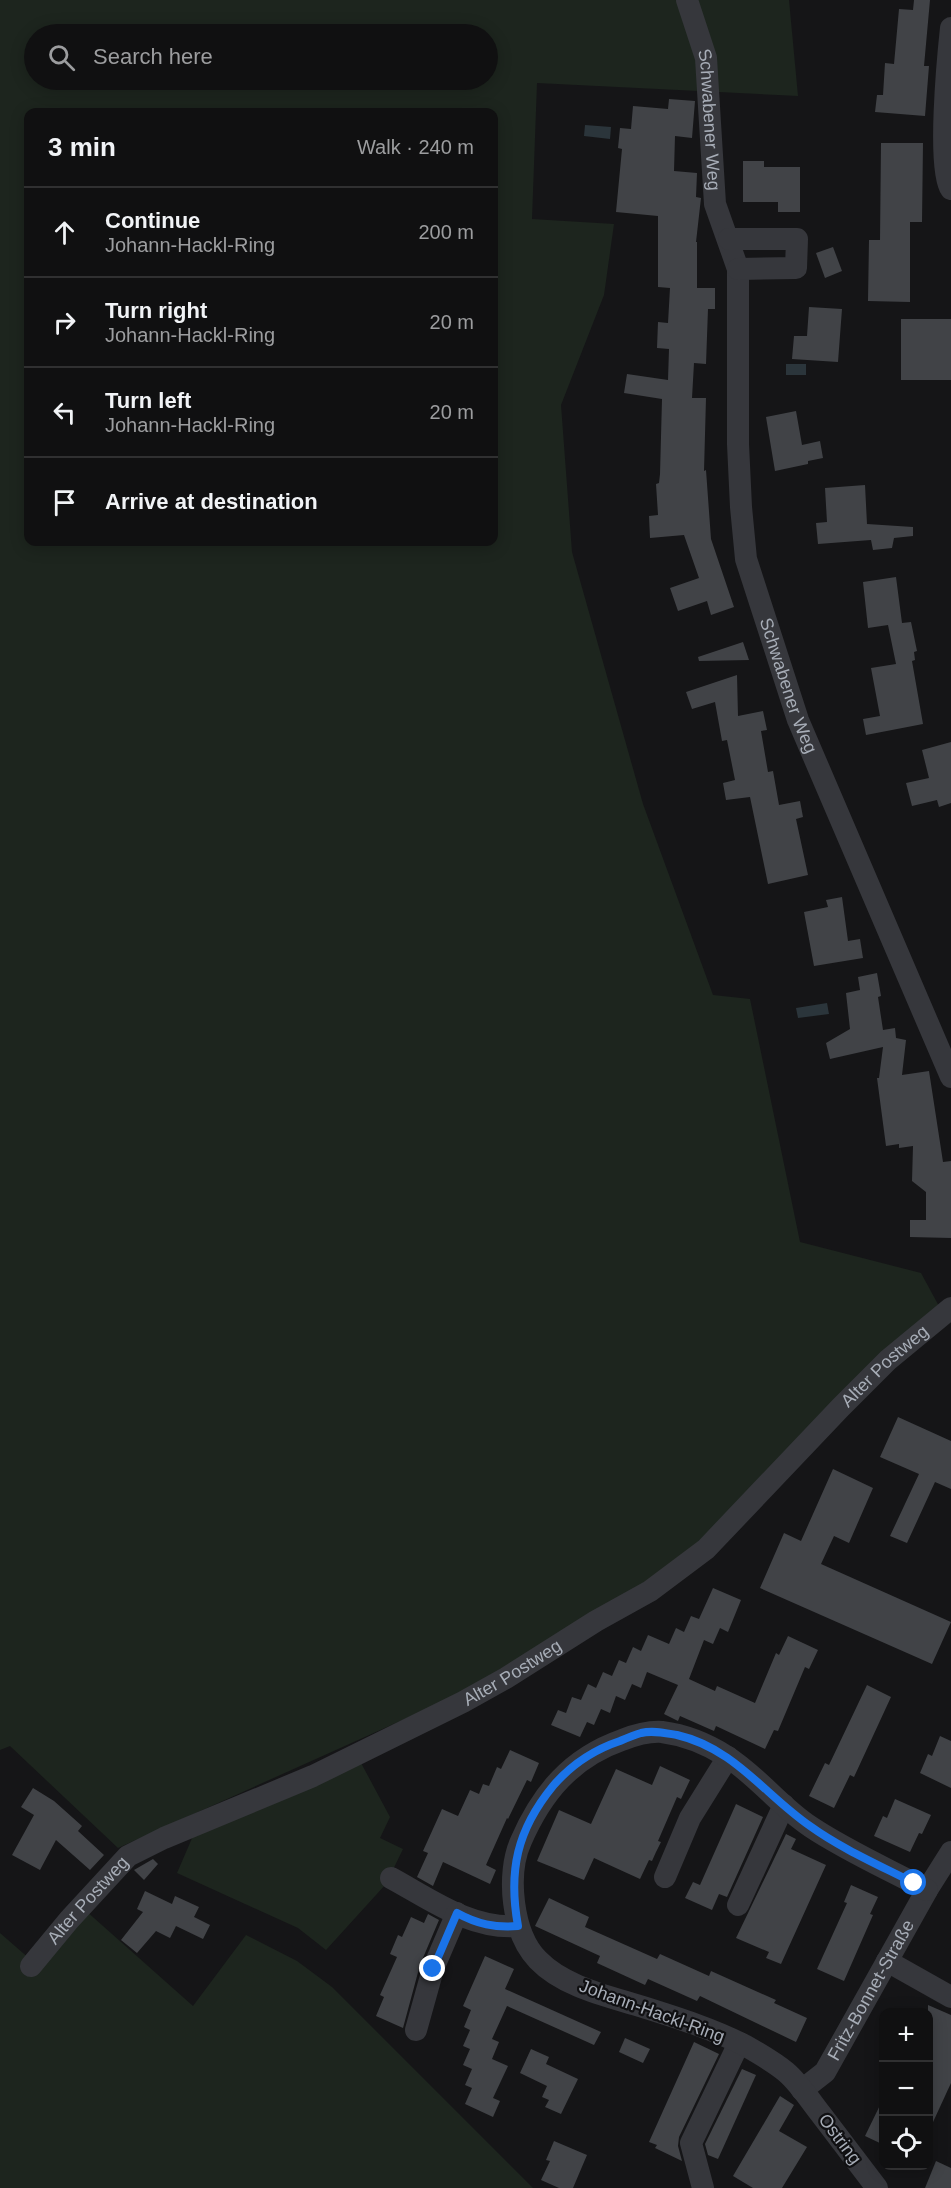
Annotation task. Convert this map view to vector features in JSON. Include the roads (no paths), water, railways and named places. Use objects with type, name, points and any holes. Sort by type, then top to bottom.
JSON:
[{"type":"street","name":"Schwabener Weg","points":[[687,0],[706,58],[715,204],[738,269],[738,444],[746,559],[798,720],[951,1077]]},
{"type":"street","points":[[951,28],[945,86],[945,165],[947,184],[951,189]]},
{"type":"street","points":[[729,239],[797,239],[796,268],[738,269]]},
{"type":"street","name":"Alter Postweg","points":[[31,1966],[69,1920],[128,1856],[164,1838],[313,1776],[463,1702],[650,1591],[706,1549],[888,1360],[951,1308]]},
{"type":"street","name":"Johann-Hackl-Ring","points":[[802,2090],[786,2072],[739,2043],[707,2028],[593,1992],[566,1979],[537,1960],[518,1926],[513,1898],[515,1862],[519,1845],[530,1820],[560,1778],[577,1763],[600,1748],[642,1733],[661,1732],[710,1746],[728,1757],[818,1831],[927,1890]]},
{"type":"street","points":[[665,1877],[690,1818],[728,1757]]},
{"type":"street","points":[[738,1905],[784,1805]]},
{"type":"street","name":"Fritz-Bonnet-Straße","points":[[802,2090],[825,2072],[927,1890],[951,1852]]},
{"type":"street","points":[[391,1878],[473,1922],[506,1927],[518,1926]]},
{"type":"street","points":[[416,2031],[433,1969],[457,1913]]},
{"type":"street","points":[[887,1961],[951,1997]]},
{"type":"street","name":"Johann-Hackl-Ring","points":[[703,2188],[691,2143],[739,2043]]},
{"type":"street","name":"Ostring","points":[[802,2090],[877,2188]]}]
